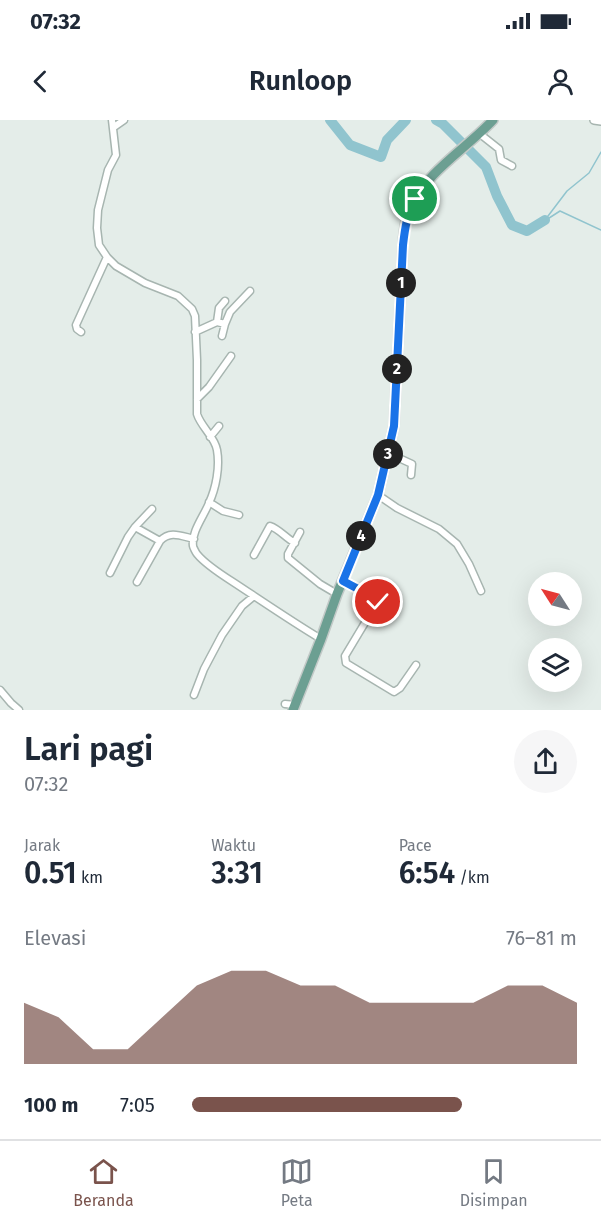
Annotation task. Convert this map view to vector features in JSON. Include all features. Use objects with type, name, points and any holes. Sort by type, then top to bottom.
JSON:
[{"type":"main road","points":[[292,708],[378,495],[388,453],[394,426],[406,220],[412,204],[426,183],[493,120]]},
{"type":"street","points":[[124,120],[113,123],[116,155],[108,170],[98,210],[99,245],[116,266],[136,278],[178,296],[192,309],[195,316],[197,414],[199,421],[215,443],[218,464],[209,502],[194,538],[193,546],[196,554],[222,575],[321,639]]},
{"type":"street","points":[[594,120],[601,121]]},
{"type":"street","points":[[478,136],[499,149],[501,160],[512,166]]},
{"type":"street","points":[[81,332],[76,329],[76,325],[107,257]]},
{"type":"street","points":[[222,336],[230,312],[250,291]]},
{"type":"street","points":[[217,322],[219,308],[225,301]]},
{"type":"street","points":[[195,332],[217,322],[225,324]]},
{"type":"street","points":[[196,399],[209,387],[231,356]]},
{"type":"street","points":[[210,437],[219,426]]},
{"type":"street","points":[[388,453],[412,464],[411,475]]},
{"type":"street","points":[[378,495],[397,508],[439,529],[457,544],[481,591]]},
{"type":"street","points":[[209,502],[220,510],[239,515]]},
{"type":"street","points":[[110,573],[128,537],[152,509]]},
{"type":"street","points":[[254,555],[271,526],[295,543]]},
{"type":"street","points":[[135,527],[160,541]]},
{"type":"street","points":[[300,532],[288,558],[320,584],[337,594]]},
{"type":"street","points":[[137,582],[164,537],[171,534],[194,538]]},
{"type":"street","points":[[343,581],[378,601],[345,656],[346,663],[394,692],[400,688],[416,665]]},
{"type":"street","points":[[194,695],[204,669],[222,635],[242,606],[254,596]]},
{"type":"street","points":[[0,690],[19,710]]},
{"type":"waterway","points":[[330,120],[350,145],[381,157],[387,140],[406,120]]},
{"type":"waterway","points":[[436,120],[443,124],[486,167],[497,196],[512,225],[527,231],[545,220]]},
{"type":"waterway","points":[[545,220],[567,191],[589,173],[601,152]]},
{"type":"waterway","points":[[546,220],[560,211],[601,230]]},
{"type":"route","points":[[378,602],[377,599],[343,581],[378,495],[394,426],[403,245],[406,220],[415,199]]}]
